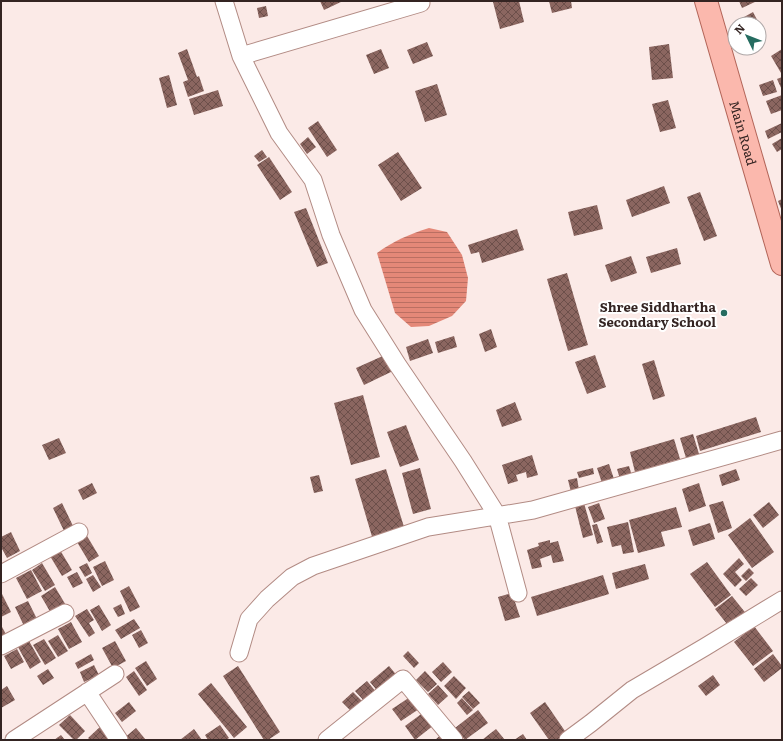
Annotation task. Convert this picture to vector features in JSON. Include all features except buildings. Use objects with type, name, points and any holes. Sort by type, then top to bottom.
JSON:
[{"type":"main road","name":"Main Road","points":[[706,1],[782,264]]},
{"type":"street","points":[[224,1],[241,56],[279,133],[313,180],[331,235],[363,310],[497,515],[518,593]]},
{"type":"street","points":[[241,56],[424,2]]},
{"type":"street","points":[[239,653],[249,619],[267,599],[292,576],[313,566],[428,528],[533,510],[782,440]]},
{"type":"street","points":[[1,574],[78,532]]},
{"type":"street","points":[[568,740],[632,690],[705,648],[782,600]]},
{"type":"street","points":[[1,646],[64,614]]},
{"type":"street","points":[[14,740],[115,674]]},
{"type":"street","points":[[327,740],[403,680],[454,740]]},
{"type":"street","points":[[87,692],[119,740]]},
{"type":"shaded area","points":[[429,228],[447,232],[462,255],[468,278],[466,301],[452,316],[429,326],[411,327],[395,313],[377,253],[402,238]]},
{"type":"place","name":"Shree Siddhartha Secondary School","points":[[724,313]]}]
